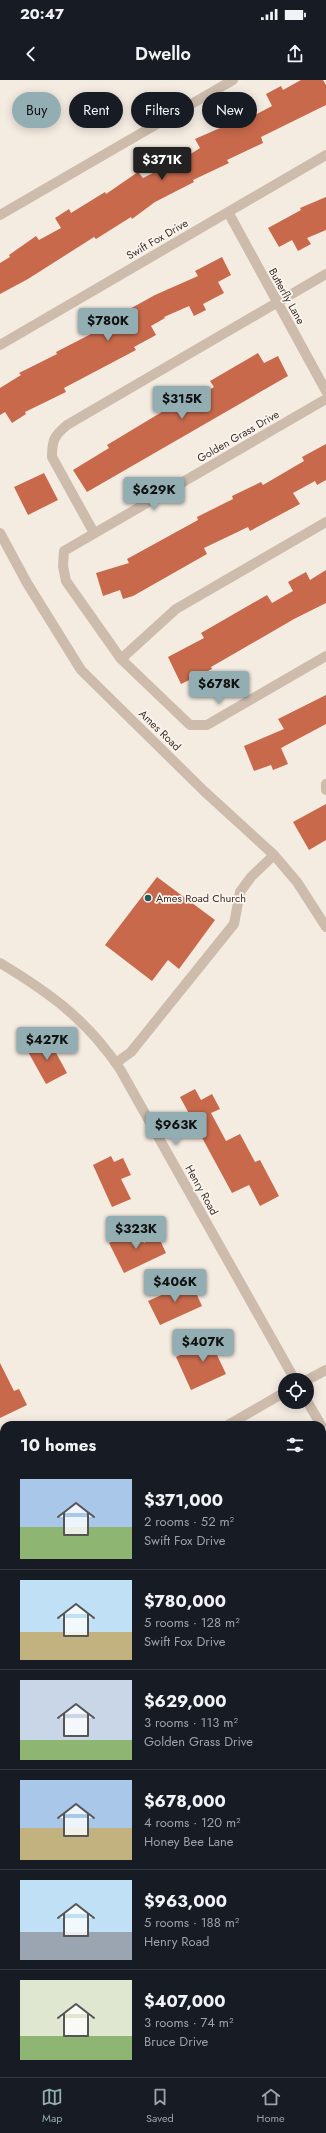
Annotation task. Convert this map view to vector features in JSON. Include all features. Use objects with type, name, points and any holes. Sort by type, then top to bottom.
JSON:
[{"type":"street","points":[[0,215],[233,80]]},
{"type":"street","name":"Swift Fox Drive","points":[[0,344],[326,155]]},
{"type":"street","name":"Butterfly Lane","points":[[228,212],[326,391]]},
{"type":"street","points":[[94,533],[52,457],[52,444],[56,434],[67,425],[326,274]]},
{"type":"street","name":"Golden Grass Drive","points":[[121,659],[66,581],[63,566],[64,551],[326,399]]},
{"type":"street","points":[[326,522],[176,609],[121,659],[190,725],[207,725],[326,656]]},
{"type":"street","name":"Ames Road","points":[[0,533],[27,583],[81,670],[204,791],[274,855],[297,882],[326,927]]},
{"type":"street","points":[[326,784],[324,787],[326,790]]},
{"type":"street","points":[[116,1063],[131,1052],[234,924],[240,892],[251,877],[274,855]]},
{"type":"street","name":"Henry Road","points":[[0,963],[32,982],[61,1004],[90,1029],[116,1063],[291,1373]]},
{"type":"street","points":[[314,1376],[326,1370]]},
{"type":"street","points":[[235,1421],[278,1396]]},
{"type":"street","points":[[312,1409],[320,1421]]},
{"type":"building","points":[[301,80],[323,80],[326,85],[326,105],[261,137],[263,143],[227,160],[229,163],[193,180],[194,182],[155,202],[132,219],[131,217],[96,239],[94,237],[28,279],[0,294],[0,263],[10,257],[9,255],[36,236],[39,240],[61,228],[55,218],[69,209],[71,213],[105,192],[106,194],[138,172],[143,178],[189,155],[200,148],[195,139],[220,128],[257,128],[257,114],[272,106],[266,94],[281,86],[283,90]]},
{"type":"building","points":[[326,197],[326,230],[307,238],[311,244],[298,251],[292,240],[279,247],[268,228],[301,210],[300,208]]},
{"type":"building","points":[[222,257],[231,275],[218,282],[224,293],[203,304],[206,310],[194,316],[189,306],[164,317],[165,318],[151,326],[156,335],[134,347],[136,350],[64,388],[66,392],[25,412],[26,414],[12,423],[5,412],[0,415],[0,388],[21,375],[19,373],[57,354],[56,352],[91,334],[90,331],[155,295],[198,276],[195,271]]},
{"type":"building","points":[[258,353],[264,363],[278,356],[288,376],[87,492],[73,470],[109,448],[107,445],[170,407],[173,412],[214,387],[210,381]]},
{"type":"building","points":[[326,444],[326,480],[317,485],[315,481],[293,493],[300,504],[250,531],[248,527],[204,548],[207,554],[133,596],[123,599],[120,590],[103,596],[96,573],[129,563],[127,559],[198,520],[197,517],[233,499],[232,496],[261,482],[263,485],[304,461],[302,457]]},
{"type":"building","points":[[44,473],[58,500],[28,515],[14,487]]},
{"type":"building","points":[[326,570],[326,603],[294,619],[211,667],[212,669],[181,684],[168,657],[204,638],[201,633],[267,595],[272,603],[293,591],[288,582],[306,572],[310,580]]},
{"type":"building","points":[[326,695],[326,724],[281,748],[288,764],[273,770],[271,765],[254,771],[244,746],[284,729],[278,719]]},
{"type":"building","points":[[326,804],[326,840],[309,850],[293,822]]},
{"type":"building","points":[[157,877],[215,920],[179,969],[168,960],[152,981],[105,945]]},
{"type":"building","points":[[48,1038],[67,1073],[46,1084],[27,1050]]},
{"type":"building","points":[[195,1089],[201,1100],[212,1094],[220,1109],[211,1113],[226,1141],[240,1134],[255,1162],[260,1160],[279,1196],[260,1206],[249,1185],[232,1193],[180,1097]]},
{"type":"building","points":[[111,1156],[114,1162],[123,1158],[131,1175],[121,1179],[131,1199],[112,1207],[93,1165]]},
{"type":"building","points":[[137,1229],[144,1243],[158,1236],[166,1253],[124,1273],[109,1243]]},
{"type":"building","points":[[191,1282],[202,1306],[160,1325],[148,1301]]},
{"type":"building","points":[[222,1336],[228,1349],[217,1355],[226,1374],[191,1390],[176,1357]]},
{"type":"building","points":[[0,1363],[14,1391],[19,1389],[27,1405],[0,1418]]},
{"type":"place","name":"Ames Road Church","points":[[148,898]]}]
